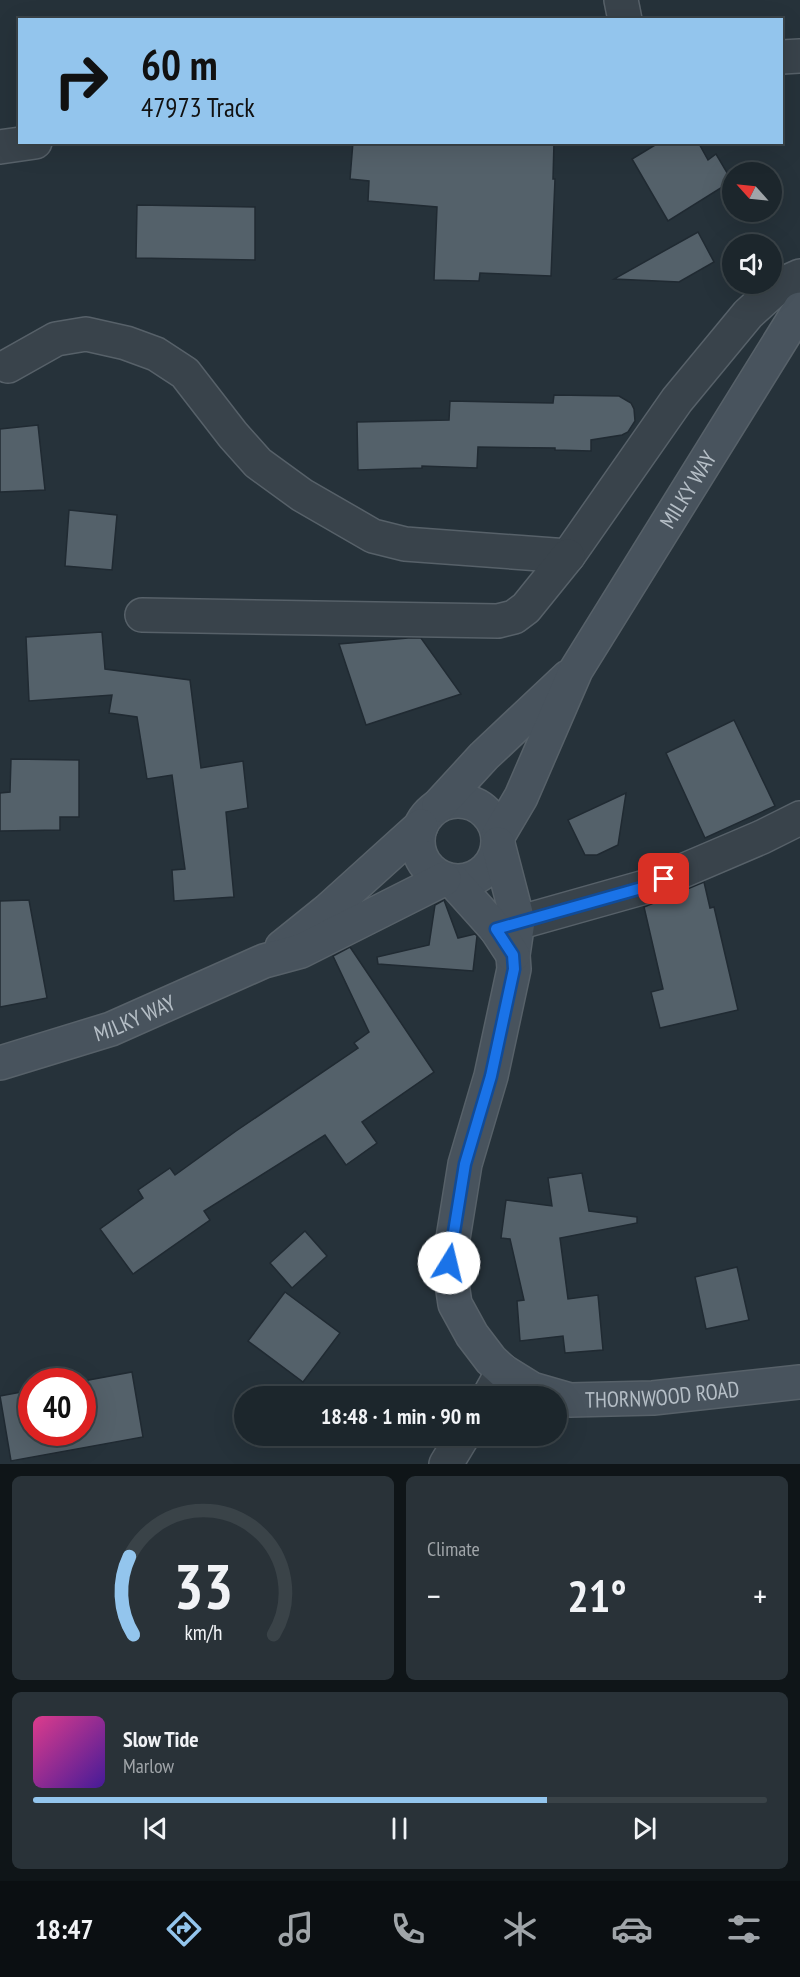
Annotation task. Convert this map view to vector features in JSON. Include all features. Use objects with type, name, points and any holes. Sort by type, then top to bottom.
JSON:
[{"type":"street","points":[[621,0],[625,18]]},
{"type":"street","points":[[783,57],[800,56]]},
{"type":"street","points":[[0,147],[21,144]]},
{"type":"street","points":[[142,615],[498,621],[514,617],[526,609],[568,556],[677,399],[748,314],[780,285],[800,276]]},
{"type":"street","name":"MILKY WAY","points":[[498,840],[521,797],[576,670],[800,309]]},
{"type":"street","points":[[8,366],[56,339],[86,334],[126,342],[156,354],[186,373],[258,464],[302,495],[373,536],[405,544],[568,556]]},
{"type":"street","name":"MILKY WAY","points":[[264,961],[328,910],[430,815],[484,756],[576,670]]},
{"type":"street","points":[[449,880],[469,879],[483,872],[493,860],[498,840],[493,821],[483,810],[470,802],[454,800],[430,815],[418,842],[421,857],[431,871],[449,880],[509,935],[568,909],[645,887],[762,837],[800,818]]},
{"type":"street","name":"THORNWOOD ROAD","points":[[498,840],[514,969],[491,1076],[465,1164],[449,1263],[455,1304],[471,1335],[490,1360],[496,1384],[532,1389],[570,1400],[653,1398],[800,1382]]},
{"type":"street","name":"MILKY WAY","points":[[0,1063],[111,1029],[264,961],[301,951],[449,880]]},
{"type":"street","points":[[446,1464],[457,1446]]},
{"type":"building","points":[[353,144],[554,144],[553,179],[555,179],[551,276],[480,273],[479,281],[434,280],[437,207],[368,201],[369,181],[350,179]]},
{"type":"building","points":[[657,144],[699,144],[708,160],[716,154],[722,164],[722,187],[668,221],[632,159]]},
{"type":"building","points":[[137,205],[255,207],[255,260],[136,258]]},
{"type":"building","points":[[698,232],[714,262],[679,282],[614,279]]},
{"type":"building","points":[[554,395],[619,396],[631,403],[635,421],[628,432],[622,435],[591,440],[591,451],[478,447],[477,468],[422,466],[422,468],[358,470],[357,422],[449,420],[450,401],[553,403]]},
{"type":"building","points":[[38,425],[45,490],[0,492],[0,429]]},
{"type":"building","points":[[69,510],[117,515],[112,570],[65,566]]},
{"type":"building","points":[[102,632],[105,669],[190,680],[201,768],[243,761],[248,808],[226,812],[234,897],[174,901],[172,870],[185,869],[172,775],[147,779],[137,717],[109,713],[112,695],[29,701],[26,637]]},
{"type":"building","points":[[421,638],[461,694],[366,725],[339,644]]},
{"type":"building","points":[[734,720],[775,806],[705,838],[666,753]]},
{"type":"building","points":[[11,759],[79,760],[79,817],[60,817],[60,830],[0,831],[0,793],[10,792]]},
{"type":"building","points":[[626,793],[618,845],[597,855],[585,855],[568,820]]},
{"type":"building","points":[[704,882],[710,908],[714,907],[738,1010],[660,1028],[651,992],[663,989],[644,907]]},
{"type":"building","points":[[29,900],[47,998],[0,1007],[0,901]]},
{"type":"building","points":[[444,900],[458,938],[475,934],[477,936],[473,971],[378,964],[377,957],[429,945],[435,905]]},
{"type":"building","points":[[350,947],[434,1072],[362,1122],[377,1143],[346,1165],[325,1135],[204,1211],[210,1220],[133,1274],[100,1229],[143,1198],[138,1190],[170,1168],[175,1175],[358,1048],[354,1043],[369,1032],[333,956]]},
{"type":"building","points":[[582,1173],[589,1211],[637,1217],[637,1223],[560,1238],[568,1299],[598,1295],[603,1350],[565,1353],[563,1336],[520,1341],[517,1301],[524,1300],[510,1239],[501,1238],[506,1200],[552,1206],[548,1178]]},
{"type":"building","points":[[305,1231],[327,1256],[292,1288],[270,1263]]},
{"type":"building","points":[[737,1267],[749,1320],[706,1329],[695,1277]]},
{"type":"building","points":[[285,1292],[340,1333],[303,1382],[248,1341]]},
{"type":"building","points":[[132,1372],[143,1437],[96,1446],[96,1379]]},
{"type":"building","points":[[18,1393],[18,1446],[94,1446],[11,1461],[0,1396]]},
{"type":"route","points":[[449,1263],[465,1164],[491,1076],[514,969],[513,955],[496,929],[645,887],[664,879]]}]
